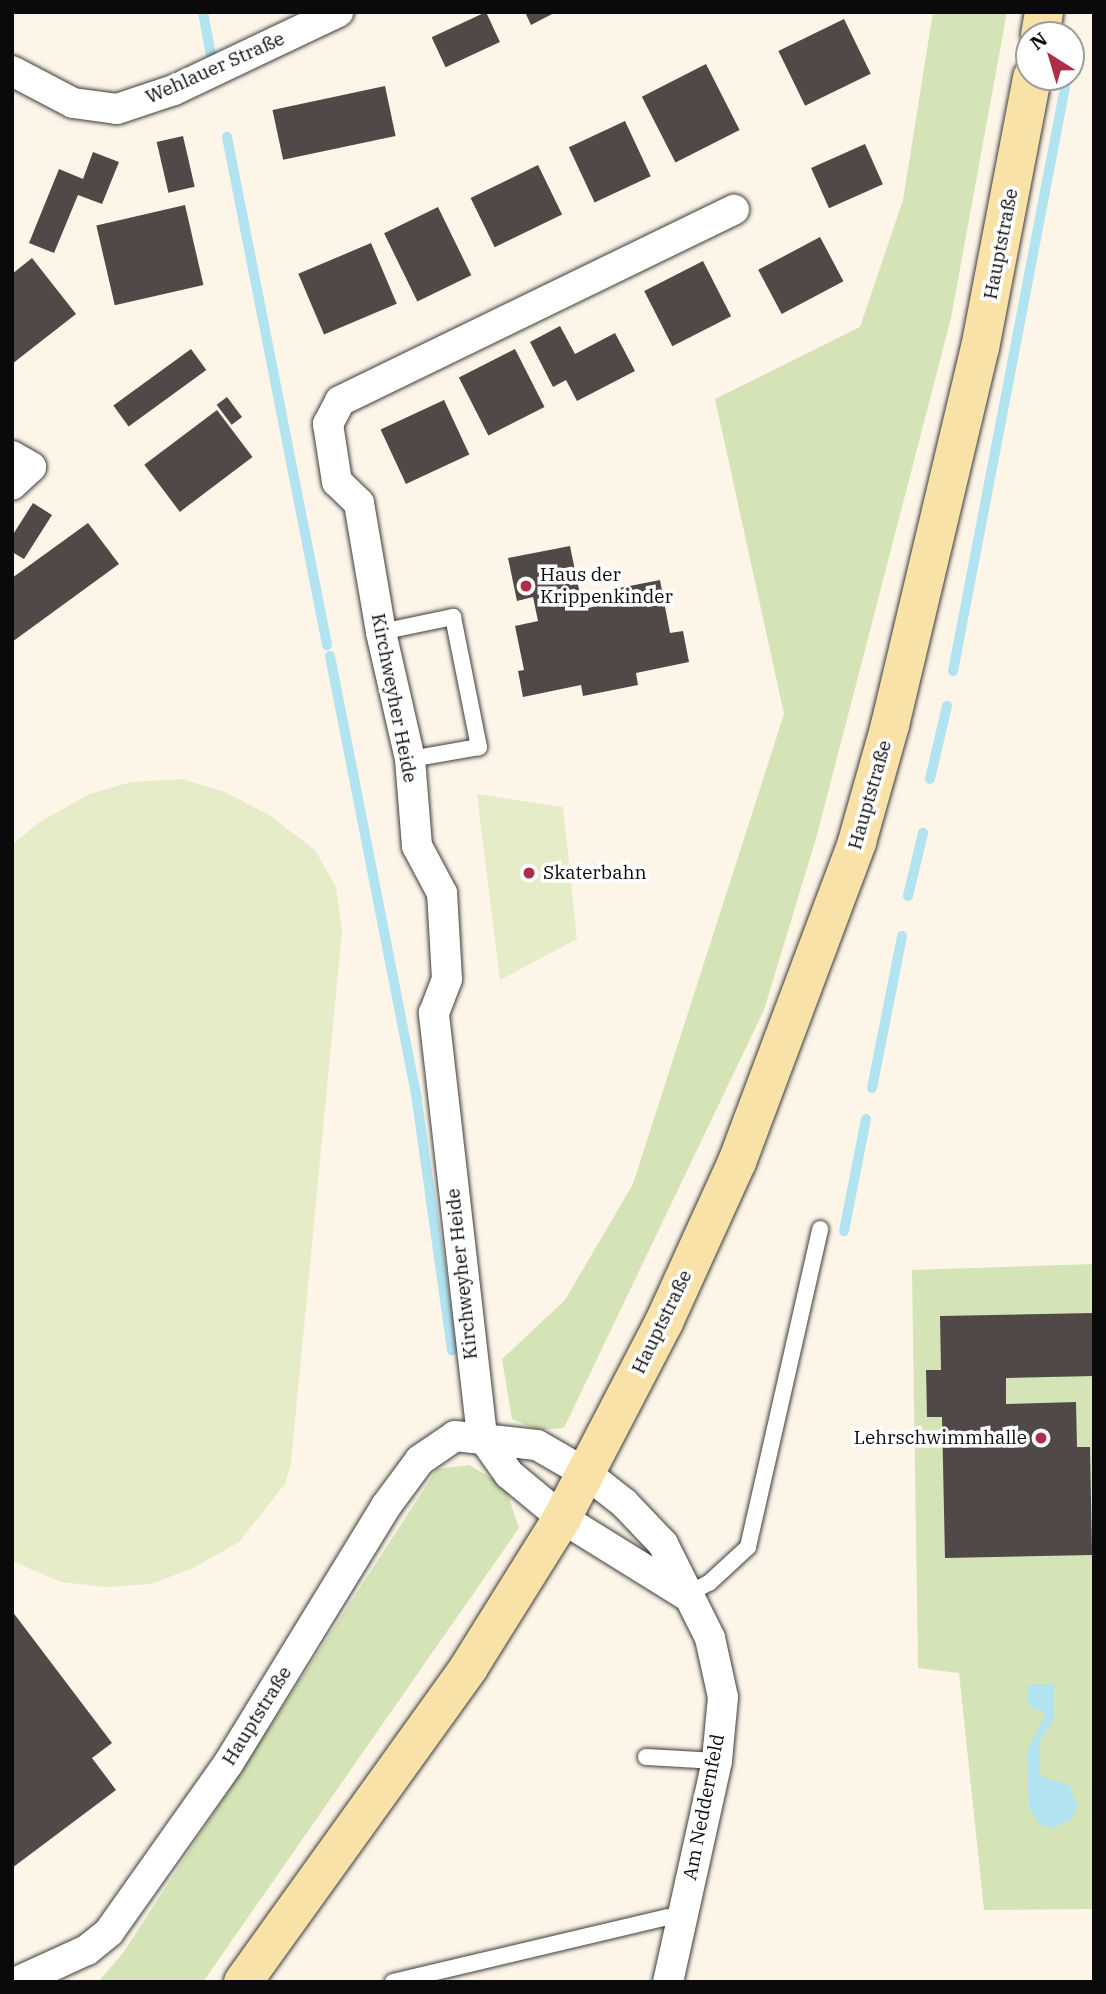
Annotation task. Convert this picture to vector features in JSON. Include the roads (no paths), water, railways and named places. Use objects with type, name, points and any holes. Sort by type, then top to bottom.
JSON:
[{"type":"main road","name":"Hauptstraße","points":[[243,1982],[469,1667],[562,1518],[664,1322],[737,1162],[857,842],[926,582],[980,348],[1029,91]]},
{"type":"street","name":"Wehlauer Straße","points":[[12,71],[73,103],[117,109],[174,90],[338,12]]},
{"type":"street","name":"Kirchweyher Heide","points":[[482,1436],[434,1013],[447,979],[442,893],[417,846],[410,759],[381,635],[359,503],[337,482],[328,424],[340,401],[734,210]]},
{"type":"street","points":[[12,456],[31,467],[12,485]]},
{"type":"street","name":"Hauptstraße","points":[[17,1982],[87,1950],[109,1932],[228,1764],[387,1506],[420,1460],[455,1436],[482,1436],[537,1445],[587,1474]]},
{"type":"street","points":[[482,1436],[509,1474],[562,1518]]},
{"type":"street","name":"Am Neddernfeld","points":[[587,1474],[624,1503],[663,1544],[686,1595],[710,1638],[723,1696],[717,1761],[668,1982]]},
{"type":"street","name":"Am Neddernfeld","points":[[562,1518],[686,1595]]},
{"type":"street","name":"Hauptstraße","points":[[68,1982],[87,1950]]},
{"type":"lane","points":[[381,635],[453,617],[478,747],[410,759]]},
{"type":"lane","points":[[686,1595],[709,1583],[748,1547],[820,1229]]},
{"type":"lane","points":[[646,1757],[717,1761]]},
{"type":"lane","points":[[393,1982],[667,1917]]},
{"type":"water","points":[[1054,1684],[1054,1718],[1039,1743],[1039,1769],[1042,1777],[1069,1785],[1078,1806],[1070,1821],[1050,1828],[1039,1824],[1029,1807],[1027,1751],[1044,1718],[1043,1711],[1032,1708],[1027,1700],[1027,1685]]},
{"type":"waterway","points":[[203,12],[211,55]]},
{"type":"waterway","points":[[953,671],[1064,91]]},
{"type":"waterway","points":[[227,137],[327,645]]},
{"type":"waterway","points":[[330,656],[416,1094],[452,1350]]},
{"type":"waterway","points":[[930,779],[947,706]]},
{"type":"waterway","points":[[908,896],[923,833]]},
{"type":"waterway","points":[[872,1088],[902,936]]},
{"type":"waterway","points":[[844,1231],[866,1119]]},
{"type":"place","name":"Haus der Krippenkinder","points":[[526,586]]},
{"type":"place","name":"Skaterbahn","points":[[529,873]]},
{"type":"place","name":"Lehrschwimmhalle","points":[[1041,1438]]}]
